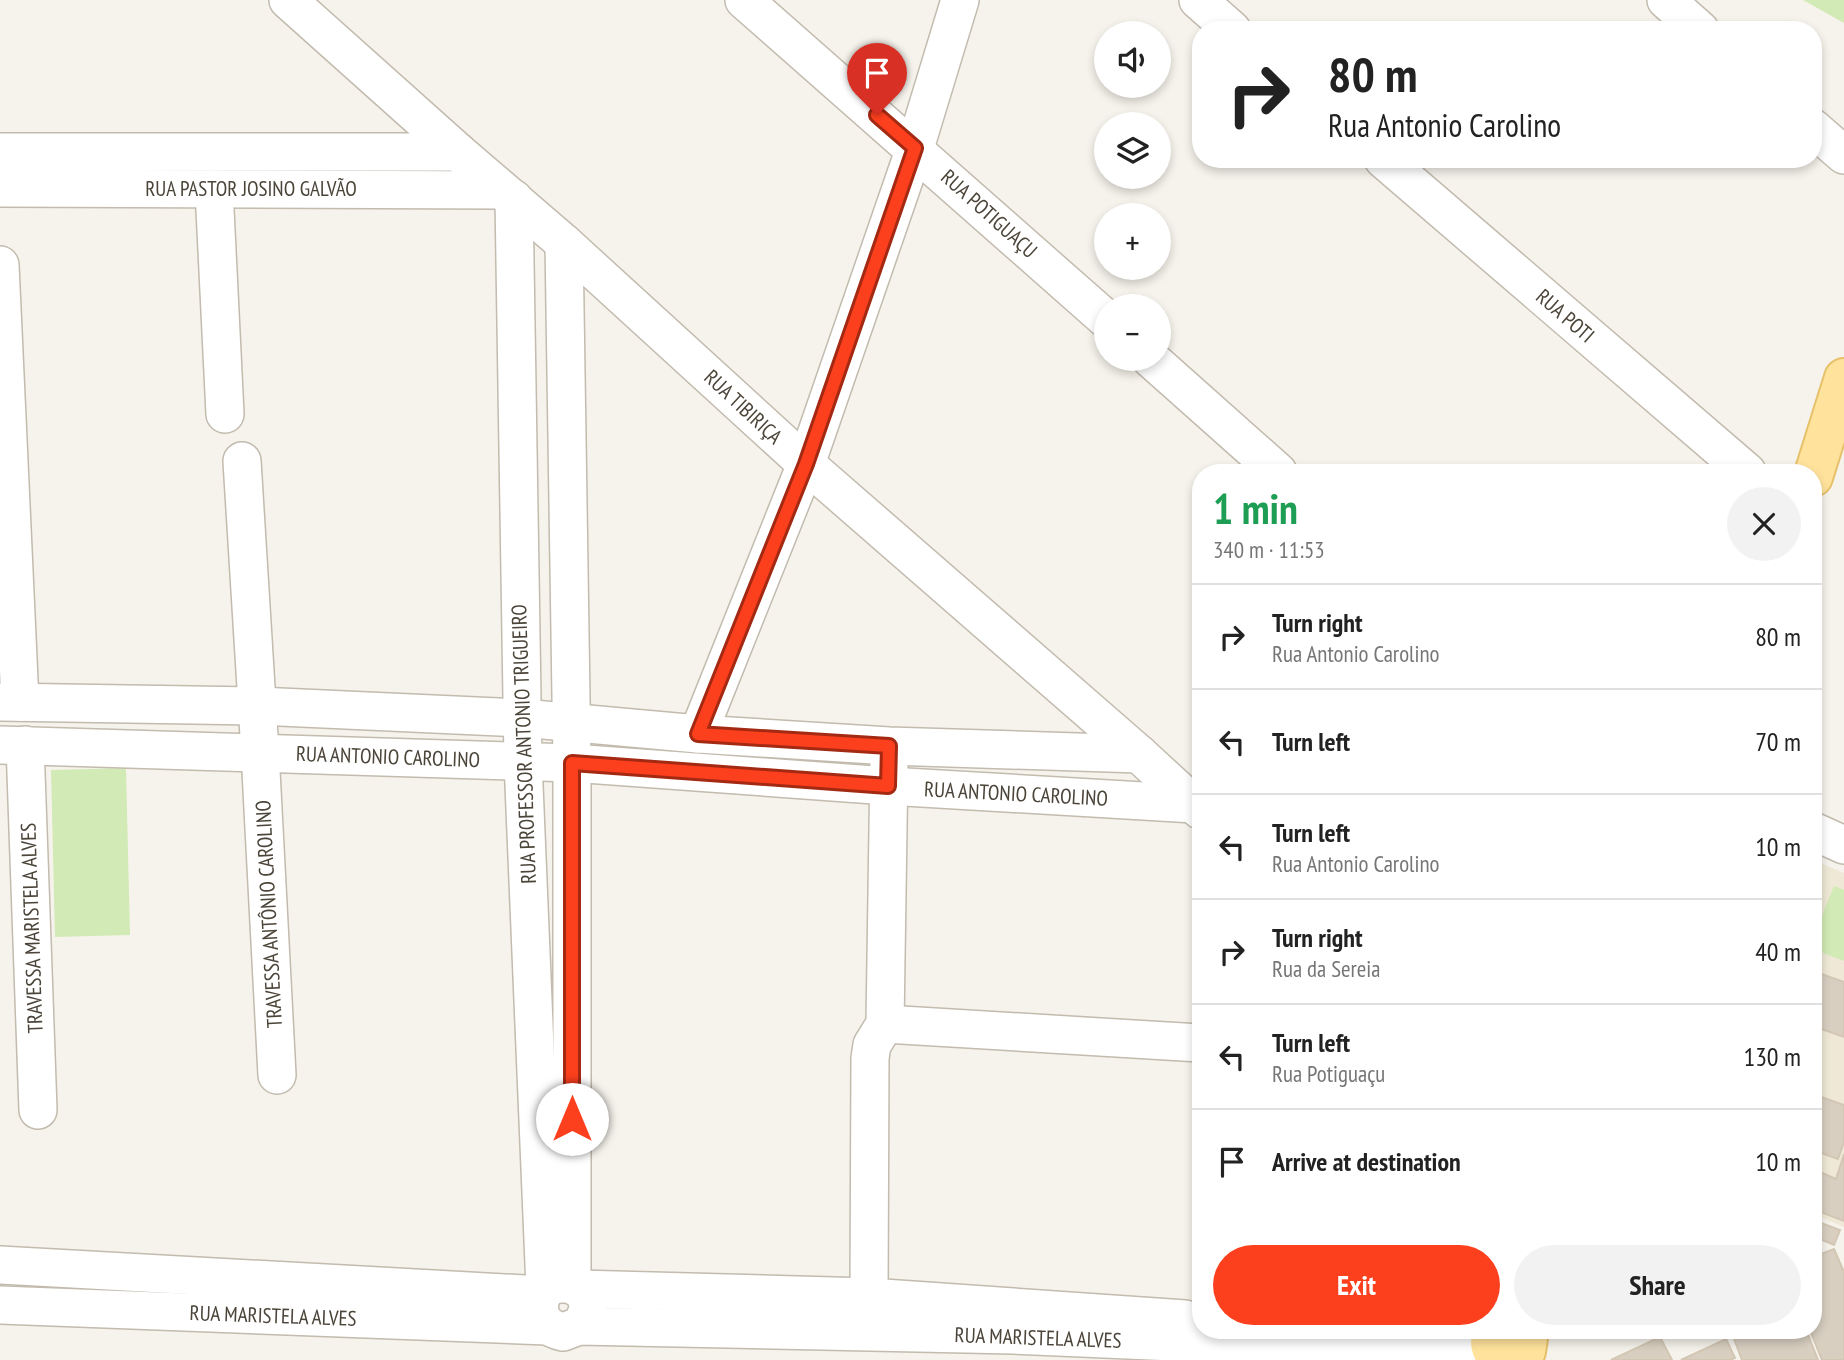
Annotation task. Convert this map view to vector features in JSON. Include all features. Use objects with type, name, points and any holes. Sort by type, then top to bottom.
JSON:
[{"type":"main road","points":[[1817,464],[1844,380]]},
{"type":"street","name":"RUA TIBIRIÇA","points":[[288,0],[564,243],[806,464],[1192,802]]},
{"type":"street","name":"RUA POTIGUAÇU","points":[[744,0],[1094,308]]},
{"type":"street","points":[[698,734],[806,464],[915,148],[960,0]]},
{"type":"street","points":[[1198,0],[1222,21]]},
{"type":"street","points":[[1666,0],[1690,21]]},
{"type":"street","points":[[1822,136],[1844,155]]},
{"type":"street","name":"RUA PASTOR JOSINO GALVÃO","points":[[0,152],[458,152]]},
{"type":"street","name":"RUA POTI","points":[[1393,168],[1738,464]]},
{"type":"street","name":"RUA PASTOR JOSINO GALVÃO","points":[[0,188],[508,195]]},
{"type":"street","points":[[214,189],[225,414]]},
{"type":"street","name":"RUA PROFESSOR ANTONIO TRIGUEIRO","points":[[508,195],[523,761],[561,1319]]},
{"type":"street","name":"RUA PROFESSOR ANTONIO TRIGUEIRO","points":[[561,1319],[572,763],[564,243]]},
{"type":"street","points":[[0,265],[10,702]]},
{"type":"street","points":[[1164,371],[1269,464]]},
{"type":"street","name":"TRAVESSA ANTÔNIO CAROLINO","points":[[242,461],[258,706],[276,1075]]},
{"type":"street","name":"RUA ANTONIO CAROLINO","points":[[10,702],[258,706],[522,718],[698,734],[889,746],[1139,754]]},
{"type":"street","name":"RUA ANTONIO CAROLINO","points":[[13,745],[572,763],[1192,807]]},
{"type":"street","name":"TRAVESSA MARISTELA ALVES","points":[[13,745],[38,1110]]},
{"type":"street","points":[[869,1297],[870,1058],[872,1045],[885,1024],[889,746]]},
{"type":"street","points":[[1822,835],[1844,845]]},
{"type":"street","points":[[885,1024],[1192,1043]]},
{"type":"street","name":"RUA MARISTELA ALVES","points":[[0,1265],[561,1319],[869,1297],[1192,1319]]},
{"type":"street","name":"RUA MARISTELA ALVES","points":[[0,1306],[561,1319],[1013,1335],[1096,1350],[1516,1345]]},
{"type":"street","name":"RUA MARISTELA ALVES","points":[[1446,1339],[1516,1345]]},
{"type":"shaded area","points":[[1822,864],[1844,873],[1844,1227],[1822,1218]]},
{"type":"green space","points":[[1803,0],[1844,0],[1844,23]]},
{"type":"green space","points":[[126,768],[130,935],[55,937],[51,770]]},
{"type":"green space","points":[[1834,886],[1844,890],[1844,961],[1822,952],[1822,916]]},
{"type":"building","points":[[1822,974],[1844,982],[1844,1037],[1822,1029]]},
{"type":"building","points":[[1822,1097],[1844,1105],[1844,1142],[1838,1159],[1822,1153]]},
{"type":"building","points":[[1844,1154],[1844,1221],[1822,1212],[1822,1173],[1836,1179]]},
{"type":"building","points":[[1822,1223],[1840,1230],[1834,1245],[1822,1240]]},
{"type":"building","points":[[1834,1249],[1844,1272],[1844,1360],[1822,1360],[1814,1339],[1822,1339],[1822,1254]]},
{"type":"building","points":[[1661,1339],[1672,1360],[1611,1360]]},
{"type":"building","points":[[1726,1339],[1735,1358],[1681,1360]]},
{"type":"building","points":[[1734,1339],[1810,1339],[1818,1360],[1742,1360]]},
{"type":"route","points":[[572,1119],[572,763],[888,786],[889,746],[698,734],[806,464],[915,148],[877,115]]}]
